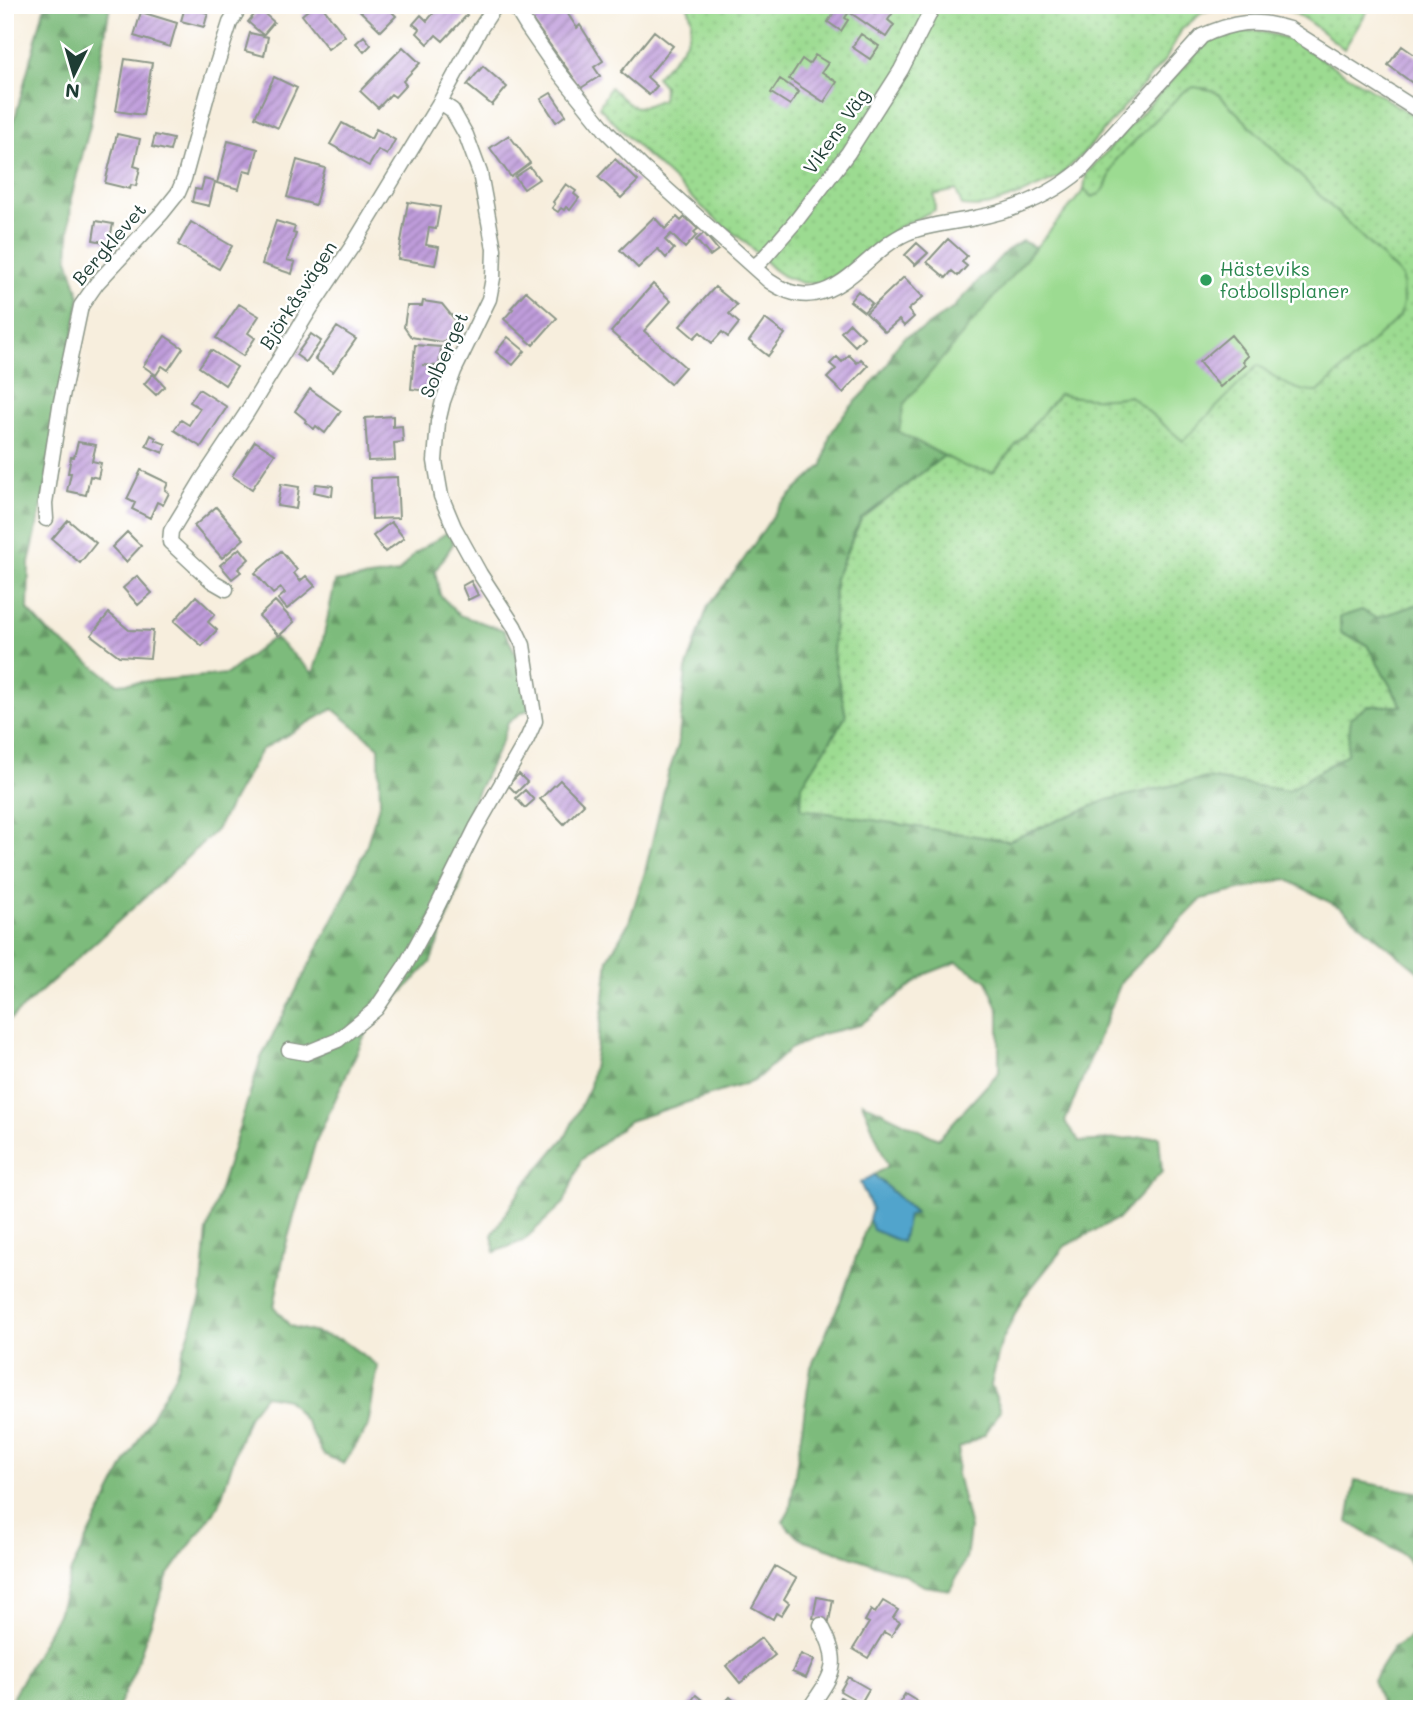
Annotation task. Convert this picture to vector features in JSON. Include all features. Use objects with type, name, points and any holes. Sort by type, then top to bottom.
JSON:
[{"type":"street","name":"Bergklevet","points":[[46,519],[45,503],[60,406],[81,306],[97,283],[178,193],[230,23],[241,5]]},
{"type":"street","name":"Björkåsvägen","points":[[226,589],[212,581],[170,542],[171,531],[353,245],[440,102],[480,29],[497,5]]},
{"type":"street","points":[[514,5],[557,70],[607,132],[643,168],[754,267],[781,289],[796,294],[811,295],[830,289],[852,275],[878,251],[907,233],[1010,209],[1063,185],[1081,170],[1202,36],[1235,24],[1260,23],[1289,29],[1422,113]]},
{"type":"street","name":"Vikens Väg","points":[[754,267],[796,221],[848,153],[901,70],[934,5]]},
{"type":"street","name":"Solberget","points":[[289,1049],[306,1053],[338,1040],[376,1009],[405,966],[535,720],[523,645],[454,527],[442,496],[435,461],[438,422],[443,401],[454,371],[489,299],[494,278],[494,249],[480,173],[466,135],[452,110],[440,102]]},
{"type":"street","points":[[809,1709],[832,1673],[832,1652],[829,1639],[821,1625]]},
{"type":"green space","points":[[47,5],[110,5],[90,126],[71,198],[68,258],[80,297],[45,491],[29,563],[28,610],[48,632],[118,684],[227,674],[274,637],[313,673],[321,649],[335,582],[398,573],[414,554],[451,530],[453,544],[435,571],[440,595],[459,615],[504,630],[516,654],[530,709],[508,723],[471,805],[463,879],[430,963],[367,1030],[316,1141],[285,1248],[274,1307],[290,1326],[342,1340],[378,1366],[368,1426],[344,1464],[323,1454],[306,1422],[287,1399],[265,1395],[249,1415],[219,1505],[167,1577],[134,1672],[117,1709],[6,1709],[58,1614],[71,1571],[125,1464],[175,1375],[201,1298],[207,1231],[261,1058],[344,898],[366,847],[380,802],[379,747],[333,709],[261,750],[216,830],[5,1024],[5,137],[16,114]]},
{"type":"green space","points":[[687,5],[1250,5],[1203,12],[1182,29],[1166,59],[1083,154],[1058,178],[1022,194],[976,207],[962,206],[956,190],[934,195],[935,210],[895,229],[846,269],[820,283],[802,283],[773,269],[745,242],[714,218],[599,107],[610,87],[634,106],[645,106],[662,99],[664,86],[656,77],[678,53],[689,35],[691,16]]},
{"type":"green space","points":[[1268,5],[1371,5],[1344,49],[1299,15]]},
{"type":"green space","points":[[1259,31],[1289,39],[1422,121],[1422,603],[1376,619],[1362,610],[1340,618],[1341,633],[1367,645],[1402,706],[1368,706],[1347,754],[1288,791],[1206,778],[1107,800],[1008,841],[800,809],[802,785],[846,716],[833,654],[835,578],[861,519],[944,456],[967,467],[993,472],[1059,394],[1094,398],[1130,396],[1183,441],[1258,364],[1281,382],[1402,277],[1217,93],[1208,89],[1196,88],[1183,92],[1116,160],[1100,194],[1092,197],[1084,190],[1086,174],[1201,48],[1222,36]]},
{"type":"green space","name":"Hästeviks fotbollsplaner","points":[[1194,87],[1217,93],[1402,277],[1403,303],[1400,316],[1318,392],[1293,387],[1258,365],[1183,441],[1130,396],[1094,398],[1059,394],[993,472],[966,467],[899,432],[904,404],[1084,190],[1092,197],[1100,194],[1116,160],[1183,92]]},
{"type":"green space","points":[[1022,241],[1035,247],[899,432],[944,456],[861,519],[835,578],[833,654],[846,716],[802,785],[801,809],[1008,841],[1107,800],[1206,778],[1288,791],[1347,754],[1351,717],[1368,706],[1402,706],[1367,645],[1341,633],[1340,617],[1362,610],[1376,618],[1422,603],[1422,975],[1341,908],[1286,879],[1202,899],[1122,980],[1065,1122],[1080,1142],[1159,1136],[1162,1172],[1119,1218],[1065,1246],[1023,1298],[1001,1343],[991,1385],[1001,1410],[985,1434],[959,1448],[957,1474],[970,1528],[966,1559],[950,1590],[924,1586],[903,1574],[804,1540],[783,1521],[790,1509],[811,1367],[843,1295],[869,1219],[874,1230],[902,1241],[908,1215],[915,1212],[874,1175],[888,1166],[862,1102],[938,1139],[999,1072],[999,1011],[987,981],[957,962],[926,974],[860,1025],[822,1034],[790,1049],[754,1081],[629,1121],[581,1160],[564,1203],[523,1241],[495,1252],[492,1235],[522,1188],[566,1136],[590,1087],[608,959],[629,922],[645,872],[668,774],[678,746],[686,670],[708,606],[740,565],[781,504],[823,465],[830,435],[844,414],[889,362],[893,351],[904,337],[921,330],[952,309],[1006,251]]},
{"type":"green space","points":[[1355,1481],[1422,1493],[1422,1581],[1406,1557],[1348,1522]]},
{"type":"green space","points":[[1422,1629],[1422,1709],[1383,1709],[1373,1680],[1393,1648]]},
{"type":"water","points":[[874,1175],[915,1213],[908,1215],[902,1242],[873,1230],[869,1219],[872,1209],[860,1183]]},
{"type":"building","points":[[314,5],[321,5],[345,36],[328,49],[302,15]]},
{"type":"building","points":[[354,5],[385,5],[396,16],[381,31]]},
{"type":"building","points":[[440,5],[455,5],[467,15],[443,41],[436,35],[428,44],[417,33],[420,29],[413,24],[421,15],[427,21]]},
{"type":"building","points":[[562,5],[577,28],[580,25],[603,61],[594,67],[600,76],[581,88],[523,7]]},
{"type":"building","points":[[838,5],[864,5],[875,13],[881,5],[885,5],[894,11],[888,20],[894,25],[886,37],[849,12],[845,18],[848,20],[841,31],[828,22]]},
{"type":"building","points":[[185,7],[208,13],[204,27],[181,21]]},
{"type":"building","points":[[259,9],[274,22],[263,35],[248,22]]},
{"type":"building","points":[[141,12],[177,23],[170,47],[134,36]]},
{"type":"building","points":[[654,31],[673,46],[647,77],[657,86],[649,95],[621,72]]},
{"type":"building","points":[[250,33],[268,37],[264,56],[245,51]]},
{"type":"building","points":[[861,34],[879,46],[870,59],[852,47]]},
{"type":"building","points":[[364,36],[371,45],[364,52],[356,43]]},
{"type":"building","points":[[1402,46],[1422,60],[1422,90],[1388,65]]},
{"type":"building","points":[[403,47],[420,63],[403,81],[406,85],[395,97],[391,94],[378,108],[360,91]]},
{"type":"building","points":[[815,55],[828,63],[822,72],[837,82],[824,102],[789,79],[802,59],[809,64]]},
{"type":"building","points":[[125,59],[152,63],[143,115],[116,111]]},
{"type":"building","points":[[483,66],[507,87],[492,105],[467,85]]},
{"type":"building","points":[[274,77],[297,88],[278,128],[255,117]]},
{"type":"building","points":[[780,79],[799,92],[790,105],[771,93]]},
{"type":"building","points":[[551,93],[566,115],[556,122],[541,99]]},
{"type":"building","points":[[342,123],[371,139],[376,129],[395,140],[387,155],[378,150],[369,166],[330,144]]},
{"type":"building","points":[[117,134],[140,139],[134,166],[140,168],[136,186],[131,185],[130,189],[105,183]]},
{"type":"building","points":[[155,135],[173,139],[170,151],[152,147]]},
{"type":"building","points":[[509,135],[530,163],[511,177],[490,148]]},
{"type":"building","points":[[228,141],[258,149],[252,172],[244,170],[239,189],[217,183]]},
{"type":"building","points":[[615,159],[638,181],[621,198],[598,177]]},
{"type":"building","points":[[297,160],[325,168],[315,205],[287,197]]},
{"type":"building","points":[[530,167],[539,179],[524,189],[515,177]]},
{"type":"building","points":[[204,179],[215,182],[209,206],[192,202],[195,189],[201,190]]},
{"type":"building","points":[[566,184],[576,191],[574,194],[579,198],[570,210],[566,207],[558,212],[552,208],[555,204],[553,202]]},
{"type":"building","points":[[408,202],[440,207],[436,229],[429,228],[426,245],[439,247],[435,265],[398,259]]},
{"type":"building","points":[[654,217],[665,229],[677,217],[681,221],[685,217],[698,229],[694,232],[697,235],[685,248],[671,234],[665,240],[674,249],[666,258],[658,249],[638,268],[620,250]]},
{"type":"building","points":[[96,221],[113,224],[109,243],[93,240]]},
{"type":"building","points":[[276,221],[295,227],[293,233],[296,234],[287,260],[295,262],[292,274],[262,264]]},
{"type":"building","points":[[191,222],[232,246],[219,269],[178,245]]},
{"type":"building","points":[[704,233],[718,250],[710,256],[696,240]]},
{"type":"building","points":[[948,239],[967,256],[962,262],[967,266],[958,276],[952,271],[946,278],[927,262]]},
{"type":"building","points":[[917,243],[928,253],[915,265],[905,255]]},
{"type":"building","points":[[904,277],[923,297],[908,310],[914,317],[904,326],[899,320],[885,332],[866,313]]},
{"type":"building","points":[[653,284],[671,301],[644,331],[685,367],[670,384],[611,332]]},
{"type":"building","points":[[715,287],[737,305],[729,314],[739,323],[728,337],[722,332],[712,343],[700,332],[694,338],[680,326]]},
{"type":"building","points":[[526,291],[557,318],[533,345],[504,319]]},
{"type":"building","points":[[858,291],[872,303],[864,312],[850,301]]},
{"type":"building","points":[[423,301],[442,304],[456,321],[455,333],[442,342],[411,337],[404,327],[407,306],[422,306]]},
{"type":"building","points":[[239,304],[259,316],[248,333],[255,338],[243,356],[216,338]]},
{"type":"building","points":[[765,319],[785,334],[768,356],[749,341]]},
{"type":"building","points":[[850,323],[864,337],[855,346],[841,332]]},
{"type":"building","points":[[337,327],[356,339],[333,372],[315,359]]},
{"type":"building","points":[[311,334],[321,341],[306,362],[296,355]]},
{"type":"building","points":[[1231,335],[1248,356],[1243,361],[1246,365],[1220,387],[1199,362]]},
{"type":"building","points":[[165,336],[183,348],[168,370],[162,366],[156,375],[143,366]]},
{"type":"building","points":[[508,337],[525,351],[513,365],[496,352]]},
{"type":"building","points":[[415,345],[441,347],[439,366],[422,365],[437,367],[434,392],[411,389]]},
{"type":"building","points":[[211,350],[237,367],[225,385],[199,367]]},
{"type":"building","points":[[849,355],[857,363],[861,359],[868,366],[843,393],[827,378],[836,369],[830,364],[837,357],[842,362]]},
{"type":"building","points":[[153,374],[165,386],[156,395],[144,384]]},
{"type":"building","points":[[199,389],[227,407],[201,447],[174,430],[181,420],[189,425],[200,408],[190,402]]},
{"type":"building","points":[[310,389],[341,411],[325,433],[316,426],[314,429],[295,411]]},
{"type":"building","points":[[393,416],[393,427],[402,426],[403,442],[394,443],[395,460],[368,461],[365,418]]},
{"type":"building","points":[[151,435],[155,440],[166,444],[163,453],[146,446]]},
{"type":"building","points":[[255,441],[275,454],[252,489],[232,476]]},
{"type":"building","points":[[78,442],[96,445],[92,461],[101,463],[98,478],[90,476],[86,495],[67,491],[71,457],[74,457]]},
{"type":"building","points":[[141,470],[168,483],[165,490],[169,493],[163,505],[157,502],[150,518],[132,509],[135,503],[127,499]]},
{"type":"building","points":[[397,477],[399,518],[372,519],[371,478]]},
{"type":"building","points":[[281,484],[299,487],[296,509],[277,506]]},
{"type":"building","points":[[316,484],[333,486],[332,496],[314,492]]},
{"type":"building","points":[[216,507],[244,539],[222,558],[194,526]]},
{"type":"building","points":[[68,520],[96,543],[80,563],[52,539]]},
{"type":"building","points":[[391,522],[404,538],[385,552],[373,536]]},
{"type":"building","points":[[127,532],[141,546],[126,562],[112,547]]},
{"type":"building","points":[[240,548],[249,559],[238,569],[241,572],[232,579],[220,565]]},
{"type":"building","points":[[281,551],[297,570],[294,573],[300,581],[306,576],[315,586],[287,609],[278,599],[285,593],[281,588],[273,594],[255,573]]},
{"type":"building","points":[[137,576],[152,593],[138,605],[123,588]]},
{"type":"building","points":[[471,581],[478,595],[468,600],[462,586]]},
{"type":"building","points":[[196,596],[215,614],[208,622],[217,630],[202,646],[174,621]]},
{"type":"building","points":[[275,601],[294,622],[279,636],[259,616]]},
{"type":"building","points":[[109,613],[129,630],[153,631],[150,658],[119,656],[91,635]]},
{"type":"building","points":[[519,774],[527,782],[516,793],[508,785]]},
{"type":"building","points":[[560,780],[584,804],[564,824],[540,799]]},
{"type":"building","points":[[525,790],[534,800],[525,808],[516,798]]},
{"type":"building","points":[[775,1566],[796,1578],[784,1599],[789,1603],[781,1616],[776,1613],[773,1619],[752,1607]]},
{"type":"building","points":[[817,1597],[833,1600],[829,1621],[813,1618]]},
{"type":"building","points":[[883,1601],[898,1610],[893,1618],[900,1622],[891,1636],[884,1632],[868,1658],[853,1649],[869,1623],[865,1621],[871,1610],[875,1613]]},
{"type":"building","points":[[761,1638],[775,1655],[740,1683],[726,1666]]},
{"type":"building","points":[[801,1654],[814,1660],[806,1678],[792,1672]]},
{"type":"building","points":[[848,1677],[869,1689],[861,1703],[840,1691]]},
{"type":"building","points":[[905,1694],[918,1702],[914,1709],[896,1709]]},
{"type":"building","points":[[696,1695],[707,1704],[704,1709],[685,1709]]},
{"type":"building","points":[[730,1697],[744,1709],[719,1709]]},
{"type":"building","points":[[840,1697],[862,1709],[834,1709]]},
{"type":"place","name":"Hästeviks fotbollsplaner","points":[[1206,280]]}]
